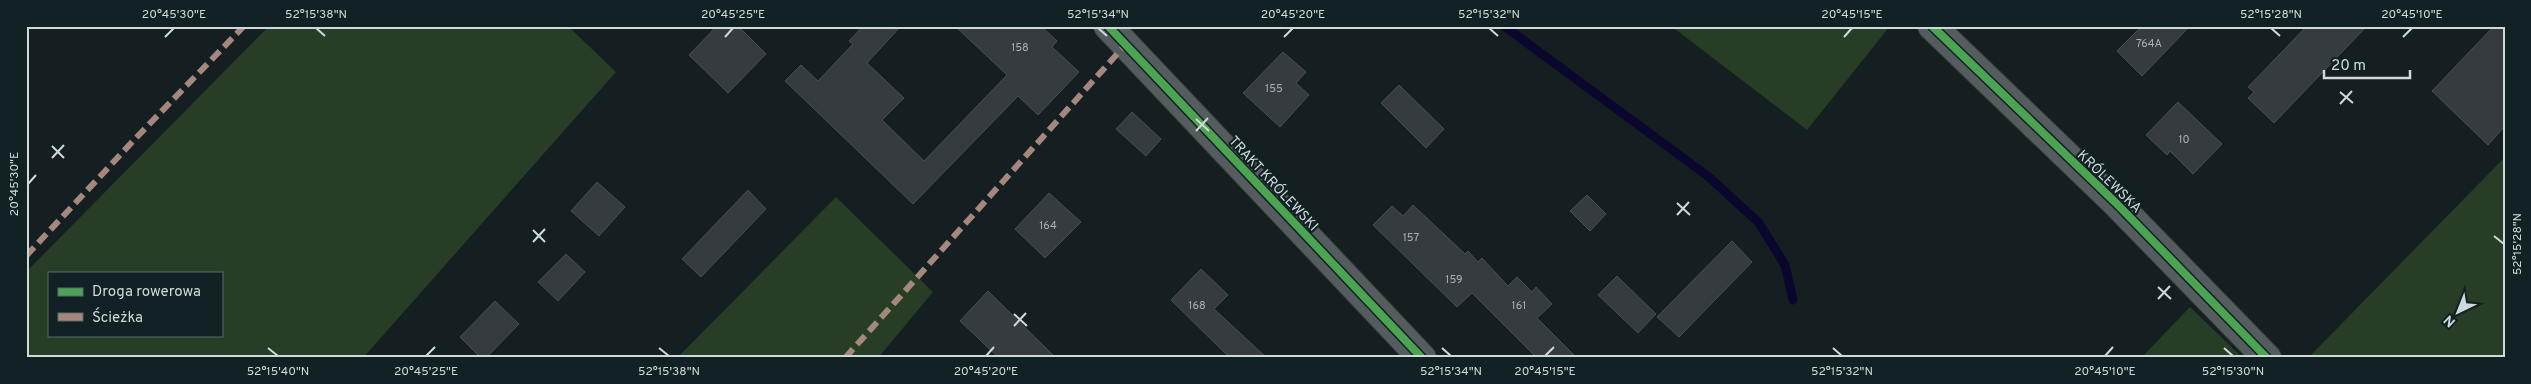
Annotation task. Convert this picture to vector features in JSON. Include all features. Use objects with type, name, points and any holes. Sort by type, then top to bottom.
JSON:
[{"type":"street","name":"TRAKT KRÓLEWSKI","points":[[1108,26],[1422,358]]},
{"type":"street","name":"KRÓLEWSKA","points":[[1932,26],[2116,203],[2267,358]]},
{"type":"green space","points":[[269,26],[568,26],[616,72],[363,358],[26,358],[26,272]]},
{"type":"green space","points":[[1671,26],[1890,26],[1807,130]]},
{"type":"green space","points":[[2505,157],[2505,358],[2308,358]]},
{"type":"green space","points":[[836,197],[933,292],[878,358],[677,358]]},
{"type":"green space","points":[[2190,307],[2243,358],[2141,358]]},
{"type":"building","points":[[717,26],[738,26],[766,54],[728,93],[689,55]]},
{"type":"building","points":[[863,26],[901,26],[867,63],[904,98],[882,120],[924,161],[1007,75],[955,26],[1041,26],[1057,41],[1052,47],[1079,72],[1038,115],[1018,96],[913,204],[785,81],[801,65],[818,81],[853,44],[849,41]]},
{"type":"building","points":[[2142,26],[2190,26],[2142,76],[2117,51]]},
{"type":"building","points":[[2307,26],[2367,26],[2274,123],[2248,98],[2254,92],[2248,87]]},
{"type":"building","points":[[2494,26],[2505,26],[2505,126],[2488,145],[2432,91]]},
{"type":"building","points":[[1283,52],[1306,72],[1296,83],[1309,95],[1280,127],[1243,93]]},
{"type":"building","points":[[1399,85],[1444,129],[1426,148],[1381,103]]},
{"type":"building","points":[[2178,102],[2222,144],[2193,174],[2170,151],[2167,155],[2146,135]]},
{"type":"building","points":[[1132,112],[1161,139],[1146,156],[1116,129]]},
{"type":"building","points":[[597,182],[625,207],[599,236],[571,211]]},
{"type":"building","points":[[748,190],[766,209],[701,277],[682,259]]},
{"type":"building","points":[[1049,193],[1081,222],[1045,258],[1015,229]]},
{"type":"building","points":[[1587,195],[1606,214],[1590,231],[1570,211]]},
{"type":"building","points":[[1413,205],[1465,254],[1468,251],[1478,262],[1482,258],[1508,286],[1517,277],[1532,292],[1536,287],[1552,304],[1537,318],[1577,358],[1537,358],[1472,293],[1457,307],[1373,225],[1392,206],[1403,216]]},
{"type":"building","points":[[1732,241],[1752,262],[1679,337],[1657,317]]},
{"type":"building","points":[[566,254],[585,272],[558,301],[538,282]]},
{"type":"building","points":[[1201,269],[1228,295],[1214,309],[1267,358],[1230,358],[1171,300]]},
{"type":"building","points":[[1617,276],[1656,314],[1638,333],[1598,295]]},
{"type":"building","points":[[988,291],[1056,358],[999,358],[960,321]]},
{"type":"building","points":[[495,301],[519,324],[486,358],[481,358],[460,337]]},
{"type":"waterway","points":[[1504,26],[1709,177],[1759,223],[1785,265],[1793,300]]},
{"type":"marked path","points":[[26,256],[244,26]]},
{"type":"marked path","points":[[845,358],[1126,44]]},
{"type":"cycle path","points":[[1108,26],[1422,358]]},
{"type":"cycle path","points":[[1932,26],[2116,203],[2267,358]]}]
